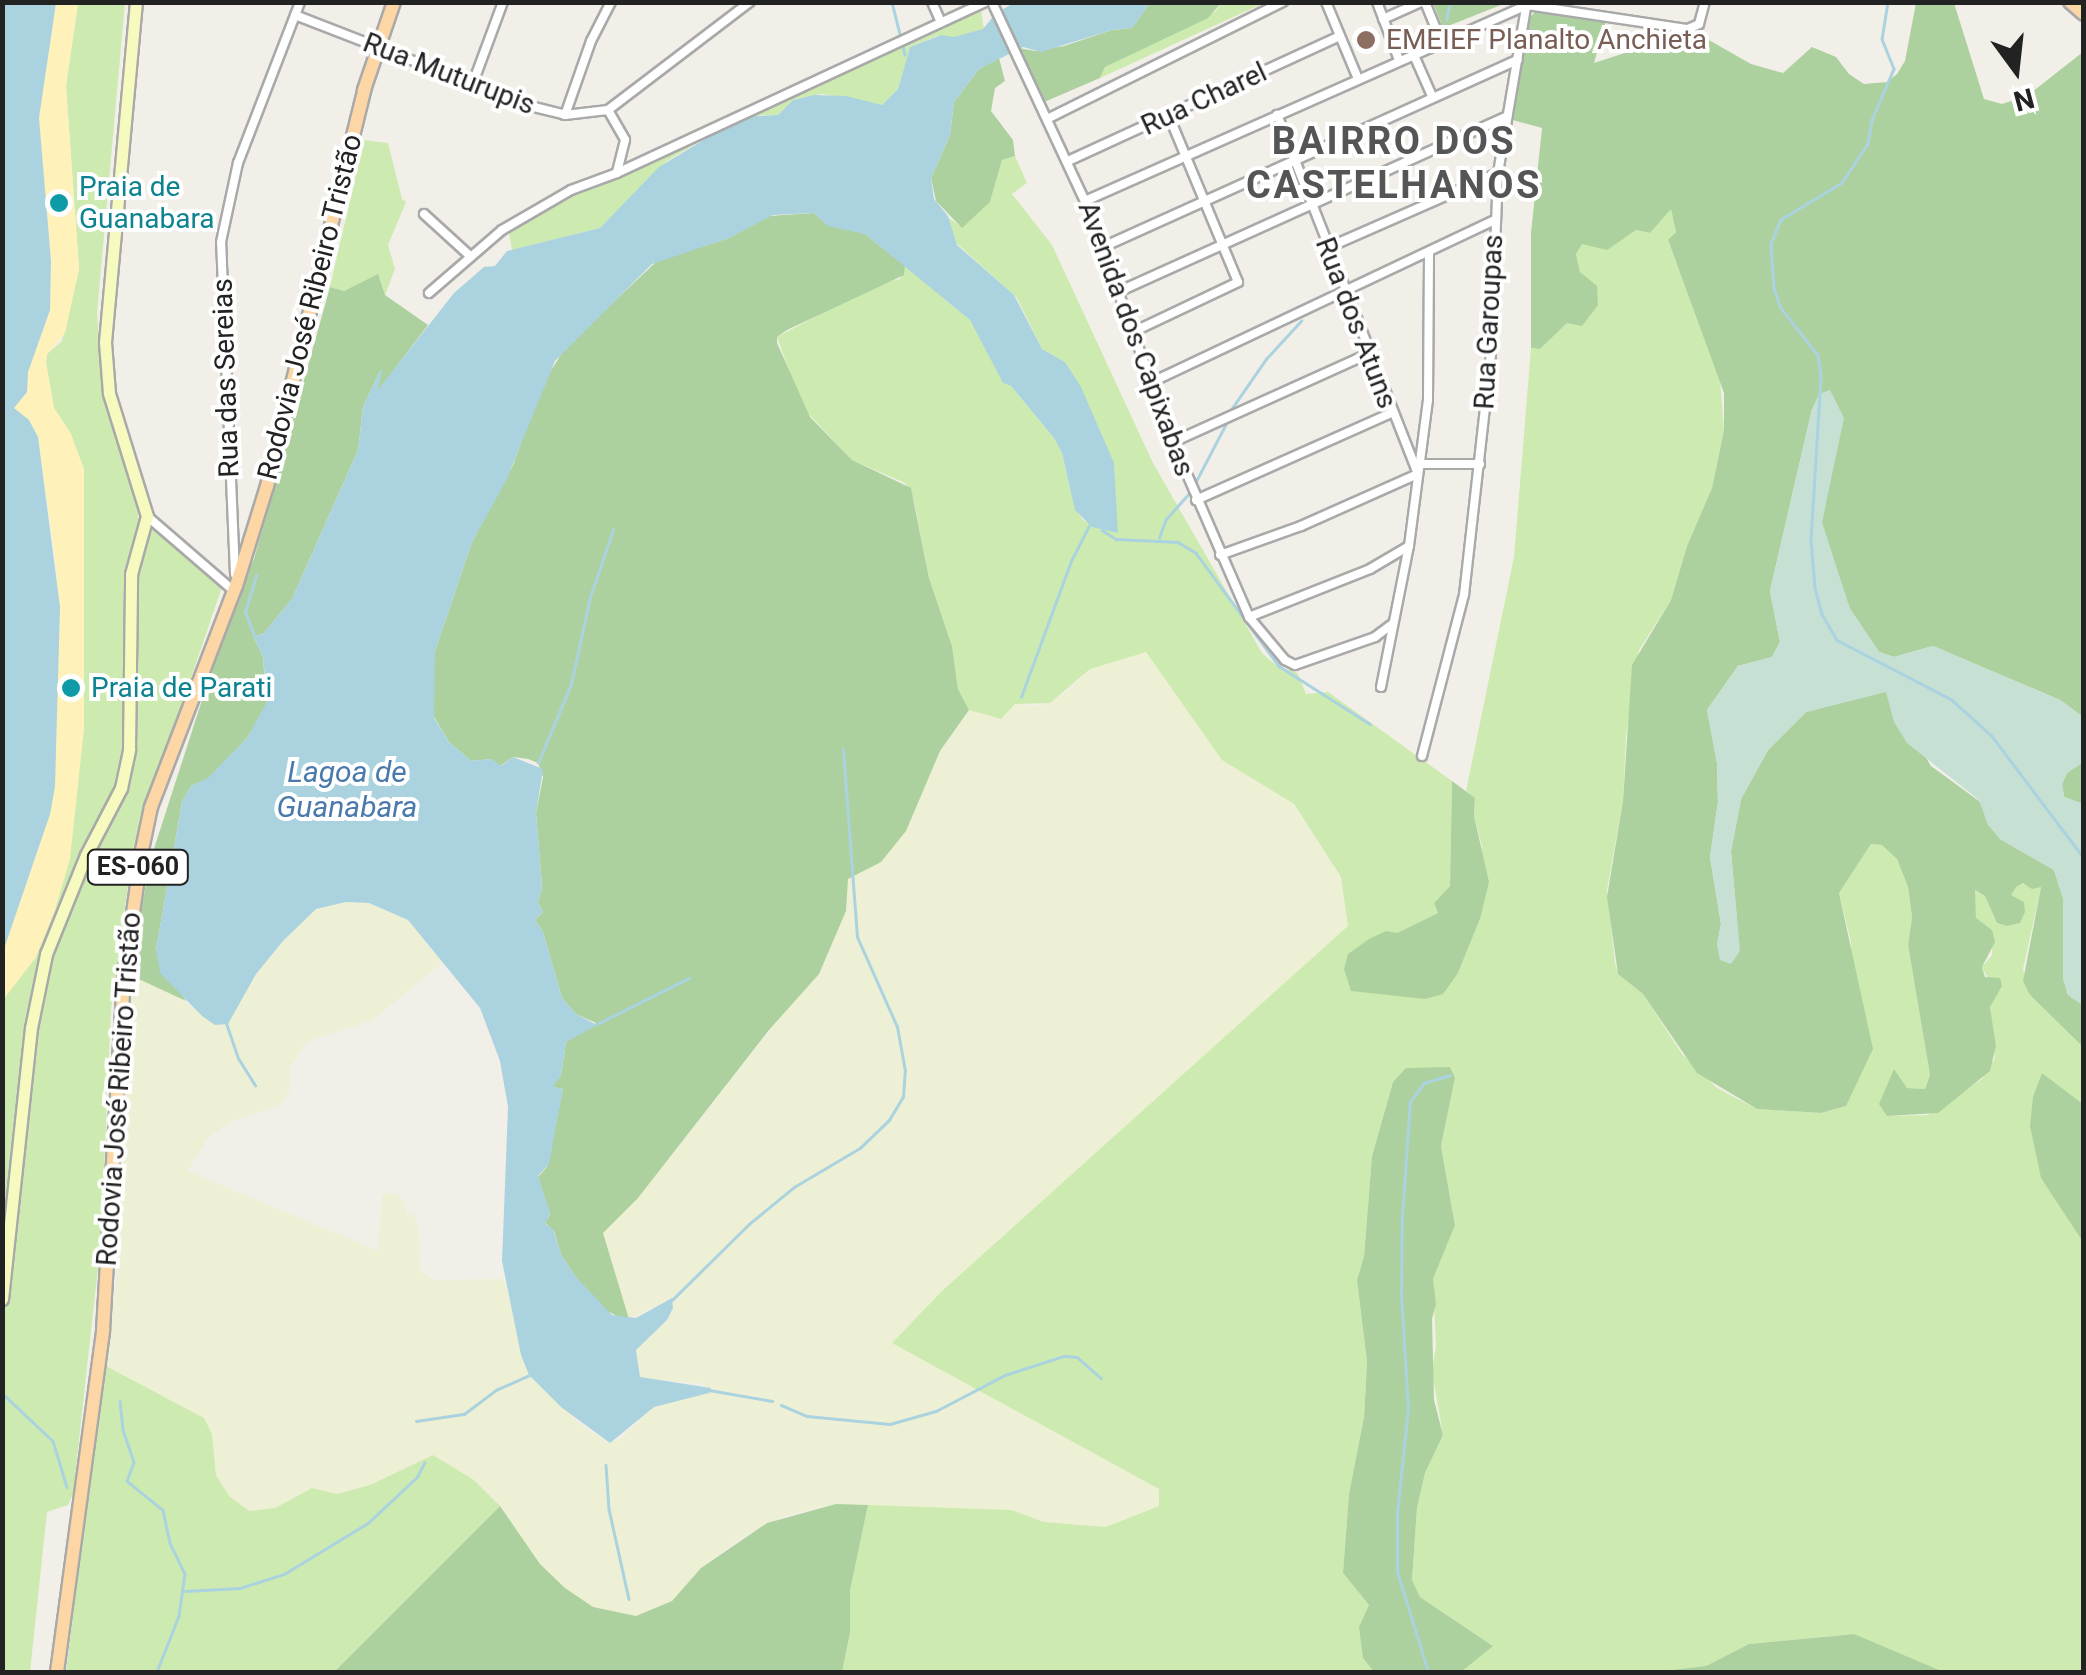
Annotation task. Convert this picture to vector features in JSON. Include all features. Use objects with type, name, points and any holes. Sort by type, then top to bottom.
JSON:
[{"type":"main road","name":"Rodovia José Ribeiro Tristão","points":[[57,1672],[103,1330],[116,1078],[133,895],[152,807],[235,588],[267,486],[376,46],[394,2]]},
{"type":"main road","points":[[2070,2],[2084,14]]},
{"type":"street","points":[[2,1299],[32,1028],[46,954],[80,870],[121,788],[125,768],[132,574],[147,516],[109,392],[105,342],[136,2]]},
{"type":"street","name":"Rua das Sereias","points":[[235,588],[221,242],[238,163],[300,2]]},
{"type":"street","points":[[473,83],[503,2]]},
{"type":"street","points":[[564,115],[610,2]]},
{"type":"street","points":[[617,174],[625,140],[608,110],[750,2]]},
{"type":"street","points":[[932,2],[941,22]]},
{"type":"street","points":[[429,293],[529,212],[988,2]]},
{"type":"street","name":"Avenida dos Capixabas","points":[[988,2],[1049,118],[1086,202],[1172,442],[1249,616],[1285,660],[1295,665],[1375,637],[1392,624]]},
{"type":"street","name":"Rua Charel","points":[[1049,118],[1283,2]]},
{"type":"street","points":[[1326,2],[1358,78]]},
{"type":"street","points":[[1377,2],[1399,60]]},
{"type":"street","points":[[1384,20],[1423,2],[1441,41]]},
{"type":"street","points":[[1086,202],[1527,4],[1688,29],[1698,24],[1705,2]]},
{"type":"street","name":"Rua Garoupas","points":[[1422,756],[1464,595],[1492,336],[1493,221],[1498,173],[1527,4]]},
{"type":"street","name":"Rua Muturupis","points":[[295,15],[564,115],[608,110]]},
{"type":"street","name":"Rua Charel","points":[[1068,160],[1340,36]]},
{"type":"street","points":[[1413,53],[1432,96]]},
{"type":"street","points":[[1103,247],[1518,60]]},
{"type":"street","name":"Rua dos Atuns","points":[[1277,115],[1391,414],[1419,469]]},
{"type":"street","points":[[1134,331],[1236,285],[1238,278],[1169,116]]},
{"type":"street","points":[[1120,291],[1507,116]]},
{"type":"street","points":[[1328,248],[1498,173]]},
{"type":"street","points":[[424,214],[470,256]]},
{"type":"street","points":[[1152,382],[1493,221]]},
{"type":"street","points":[[1381,687],[1410,546],[1419,469],[1430,346],[1429,252]]},
{"type":"street","points":[[1172,442],[1368,354]]},
{"type":"street","points":[[1196,500],[1391,414]]},
{"type":"street","points":[[1220,555],[1300,526],[1419,469],[1480,464]]},
{"type":"street","points":[[147,516],[235,588]]},
{"type":"street","points":[[1249,616],[1370,570],[1410,546]]},
{"type":"green space","points":[[78,3],[125,3],[97,313],[103,388],[138,503],[138,517],[222,587],[133,848],[111,1009],[101,1241],[73,1494],[68,1505],[47,1512],[30,1672],[2,1672],[2,1000],[36,957],[71,434],[54,408],[46,363],[47,354],[62,341],[79,269],[66,86]]},
{"type":"green space","points":[[1150,3],[1221,3],[1208,18],[1105,67],[1100,78],[1042,103],[1019,48],[1035,51],[1064,46],[1112,30],[1132,28]]},
{"type":"green space","points":[[1221,3],[1264,3],[1100,78],[1105,67],[1216,11]]},
{"type":"green space","points":[[1433,3],[1506,3],[1443,28]]},
{"type":"green space","points":[[1916,3],[1954,3],[1984,99],[2002,104],[2027,96],[2083,52],[2083,717],[2060,700],[1933,646],[1894,657],[1879,652],[1850,609],[1828,549],[1822,522],[1829,484],[1812,409],[1770,591],[1780,642],[1772,657],[1738,666],[1707,710],[1717,763],[1718,802],[1710,857],[1721,924],[1717,945],[1738,933],[1731,851],[1741,799],[1768,750],[1806,712],[1886,691],[1931,766],[1979,801],[2000,839],[2054,870],[2063,898],[2063,978],[2068,995],[2083,1005],[2083,1047],[2030,995],[2023,981],[2041,887],[2032,889],[2023,883],[2016,887],[2011,895],[2024,902],[2025,912],[2020,923],[2007,926],[1997,923],[1985,896],[1975,890],[1976,918],[1992,930],[1995,942],[1982,967],[1985,977],[2000,978],[2002,986],[1990,1007],[1996,1046],[1990,1071],[1938,1113],[1887,1116],[1879,1104],[1894,1069],[1907,1088],[1925,1089],[1930,1075],[1908,945],[1912,917],[1908,887],[1897,859],[1882,845],[1871,844],[1839,893],[1873,1049],[1846,1106],[1821,1113],[1757,1109],[1697,1073],[1643,994],[1618,974],[1607,897],[1623,801],[1632,665],[1671,600],[1687,546],[1712,488],[1724,430],[1724,393],[1668,240],[1676,232],[1671,209],[1650,233],[1636,230],[1607,250],[1582,244],[1576,254],[1580,272],[1597,286],[1598,305],[1582,326],[1567,323],[1540,349],[1531,348],[1531,233],[1542,128],[1509,119],[1528,19],[1535,12],[1551,10],[1606,21],[1594,63],[1693,31],[1751,64],[1783,73],[1812,47],[1836,57],[1849,74],[1864,84],[1887,82],[1897,74],[1905,61]]},
{"type":"green space","points":[[981,11],[984,29],[955,37],[937,36],[910,47],[898,89],[882,105],[822,94],[795,99],[778,115],[761,115],[719,130],[667,161],[600,228],[512,250],[508,227],[539,204]]},
{"type":"green space","points":[[999,58],[1005,81],[995,88],[991,111],[1013,140],[1015,156],[1002,160],[990,202],[962,228],[936,201],[931,178],[950,135],[954,102],[979,69]]},
{"type":"green space","points":[[364,140],[388,143],[406,202],[388,245],[395,269],[385,295],[378,275],[344,291],[330,287]]},
{"type":"green space","points":[[1015,156],[1027,183],[1012,194],[1052,245],[1153,463],[1262,653],[1284,672],[1292,669],[1298,674],[1306,694],[1328,692],[1452,781],[1450,886],[1434,903],[1438,913],[1397,933],[1458,973],[1480,919],[1482,847],[1474,816],[1475,798],[1466,791],[1514,557],[1531,348],[1540,349],[1567,323],[1580,273],[1576,254],[1582,243],[1613,245],[1636,230],[1650,233],[1671,208],[1676,232],[1668,241],[1720,379],[1724,430],[1712,488],[1687,546],[1671,600],[1639,650],[1626,737],[1623,801],[1607,890],[1618,974],[1643,994],[1682,1054],[1717,1088],[1757,1109],[1821,1113],[1846,1106],[1851,942],[1839,893],[1871,844],[1883,845],[1897,859],[1908,887],[1912,917],[1908,945],[1930,1075],[1925,1089],[1907,1088],[1894,1070],[1887,1116],[1928,1115],[1982,1079],[1995,1058],[1990,1007],[1996,994],[1982,967],[1992,955],[1992,930],[1976,919],[1974,890],[1985,895],[1997,923],[2007,926],[2010,895],[2016,887],[2023,883],[2041,887],[2023,969],[2030,995],[2083,1047],[2083,1104],[2042,1073],[2070,1220],[2083,1242],[2083,1672],[1944,1672],[1853,1634],[1749,1644],[1706,1666],[1653,1672],[1461,1672],[1492,1645],[1420,1597],[1412,1580],[1417,1508],[1425,1473],[1443,1435],[1432,1371],[1436,1346],[1433,1279],[1455,1224],[1441,1146],[1455,1078],[1393,1082],[1372,1156],[1364,1256],[1357,1280],[1367,1362],[1364,1417],[1349,1494],[1343,1573],[1369,1605],[1363,1658],[1374,1672],[842,1672],[850,1633],[850,1591],[868,1505],[1011,1510],[1044,1522],[1106,1527],[1159,1506],[1159,1489],[892,1343],[942,1291],[1348,926],[1341,877],[1294,804],[1222,760],[1146,652],[1090,669],[1050,703],[1015,704],[1001,719],[969,710],[958,689],[952,646],[929,578],[914,500],[905,483],[852,460],[802,407],[777,337],[878,284],[900,279],[905,266],[970,320],[1004,383],[1011,386],[1054,438],[1062,453],[1075,509],[1084,521],[1117,533],[1114,463],[1065,362],[1042,349],[1017,298],[954,241],[949,218],[962,227],[990,202],[1002,160]]},
{"type":"green space","points":[[814,213],[826,224],[865,234],[905,266],[904,275],[787,330],[777,337],[777,343],[810,417],[852,460],[911,488],[929,578],[952,646],[958,689],[969,710],[940,751],[906,831],[881,862],[848,879],[846,911],[819,974],[769,1030],[638,1198],[603,1233],[629,1319],[623,1319],[603,1309],[561,1255],[554,1231],[545,1223],[550,1214],[538,1177],[547,1167],[563,1089],[552,1087],[561,1075],[566,1042],[596,1023],[576,1014],[562,998],[543,932],[535,920],[543,912],[538,903],[542,887],[536,813],[543,777],[538,763],[528,759],[513,757],[500,766],[491,759],[471,761],[449,742],[434,717],[434,654],[472,542],[513,465],[542,385],[565,348],[657,261],[729,238],[769,216]]},
{"type":"green space","points":[[378,274],[385,295],[428,325],[377,392],[380,371],[363,407],[358,450],[292,599],[263,634],[253,636],[263,657],[265,684],[273,691],[271,697],[247,738],[209,778],[191,786],[182,802],[156,950],[186,1001],[130,975],[150,861],[237,592],[254,559],[330,287],[344,291]]},
{"type":"green space","points":[[1830,390],[1844,418],[1822,522],[1850,609],[1879,652],[1894,657],[1933,646],[2060,700],[2083,717],[2083,762],[2067,773],[2062,784],[2064,797],[2083,804],[2083,1005],[2068,995],[2063,978],[2063,898],[2054,870],[2000,839],[1988,825],[1979,800],[1907,743],[1894,722],[1886,692],[1806,712],[1768,750],[1741,799],[1731,851],[1740,951],[1731,964],[1720,960],[1717,945],[1721,924],[1710,857],[1718,802],[1717,763],[1707,710],[1738,666],[1772,657],[1780,642],[1770,591],[1812,409],[1819,394]]},
{"type":"green space","points":[[1146,651],[1293,804],[1341,877],[1349,926],[942,1291],[893,1343],[1159,1489],[1159,1506],[1106,1527],[1044,1522],[1010,1510],[821,1507],[781,1517],[738,1540],[701,1568],[672,1601],[656,1610],[636,1616],[615,1615],[593,1607],[565,1588],[540,1564],[500,1506],[474,1480],[433,1455],[370,1485],[337,1494],[299,1494],[275,1508],[249,1511],[229,1496],[216,1475],[212,1434],[104,1365],[120,1256],[130,975],[174,994],[215,1024],[228,1024],[256,974],[283,941],[316,909],[346,902],[369,903],[408,920],[442,963],[373,1020],[307,1042],[290,1068],[290,1090],[281,1105],[233,1121],[209,1136],[188,1171],[378,1251],[382,1196],[389,1192],[402,1198],[408,1215],[415,1214],[420,1271],[434,1280],[504,1279],[529,1375],[580,1424],[607,1442],[618,1441],[654,1407],[711,1390],[703,1384],[640,1378],[636,1350],[667,1320],[673,1308],[672,1298],[629,1319],[602,1233],[638,1198],[782,1015],[846,911],[848,879],[862,873],[915,809],[940,751],[969,710],[1001,719],[1015,704],[1039,706],[1066,692],[1090,669]]},
{"type":"green space","points":[[2083,762],[2083,804],[2064,797],[2062,784],[2067,773]]},
{"type":"green space","points":[[1452,781],[1475,798],[1474,816],[1489,882],[1480,919],[1458,973],[1443,994],[1425,999],[1351,991],[1344,969],[1348,954],[1386,931],[1397,933],[1438,913],[1434,903],[1450,886]]},
{"type":"green space","points":[[1450,1067],[1455,1078],[1441,1146],[1455,1225],[1433,1279],[1436,1304],[1432,1319],[1434,1400],[1443,1435],[1425,1473],[1417,1508],[1412,1580],[1420,1597],[1493,1646],[1461,1672],[1374,1672],[1363,1658],[1359,1627],[1369,1605],[1343,1573],[1349,1494],[1364,1417],[1367,1362],[1357,1280],[1364,1256],[1372,1156],[1393,1082],[1406,1068]]},
{"type":"green space","points":[[2042,1073],[2083,1104],[2083,1242],[2041,1178],[2030,1126],[2033,1097]]},
{"type":"green space","points":[[104,1365],[204,1418],[212,1434],[216,1475],[229,1496],[249,1511],[275,1508],[312,1488],[337,1494],[370,1485],[433,1455],[474,1480],[500,1506],[334,1672],[66,1672]]},
{"type":"green space","points":[[836,1504],[868,1505],[850,1591],[850,1633],[842,1672],[334,1672],[500,1506],[540,1564],[565,1588],[593,1607],[636,1616],[672,1601],[701,1568],[767,1523]]},
{"type":"green space","points":[[1854,1634],[1944,1672],[1653,1672],[1706,1666],[1749,1644]]},
{"type":"sand","name":"Praia de Parati","points":[[56,3],[78,3],[66,86],[79,269],[65,333],[47,354],[46,363],[54,408],[71,434],[84,469],[84,729],[70,859],[55,910],[36,957],[3,1000],[3,952],[50,814],[55,786],[57,574],[38,437],[29,420],[14,408],[27,392],[28,372],[50,310],[51,261],[39,118]]},
{"type":"water","points":[[3,2],[56,3],[39,118],[51,261],[50,310],[28,372],[27,392],[14,408],[29,420],[38,437],[60,607],[55,786],[50,814],[3,952]]},
{"type":"water","name":"Lagoa de Guanabara","points":[[1014,3],[1150,3],[1132,28],[1112,30],[1041,52],[1023,47],[979,69],[954,102],[950,135],[931,178],[934,199],[948,216],[957,245],[1014,295],[1042,349],[1065,362],[1081,387],[1114,463],[1118,533],[1092,527],[1075,510],[1062,453],[1054,438],[1011,386],[1003,383],[970,320],[865,234],[828,226],[814,213],[773,215],[729,238],[652,264],[555,361],[506,481],[472,542],[435,651],[434,718],[449,742],[471,761],[491,759],[501,766],[513,757],[543,769],[536,813],[542,887],[538,903],[543,912],[535,920],[543,932],[562,998],[576,1014],[597,1025],[566,1042],[561,1075],[553,1087],[563,1089],[549,1164],[538,1176],[550,1213],[545,1224],[553,1229],[561,1255],[575,1276],[612,1315],[636,1318],[672,1298],[673,1308],[667,1320],[636,1350],[640,1377],[711,1388],[709,1393],[654,1407],[610,1443],[561,1407],[529,1375],[521,1355],[502,1261],[508,1107],[500,1061],[480,1008],[408,920],[369,903],[346,902],[316,909],[256,974],[228,1024],[215,1025],[160,973],[156,950],[182,802],[191,786],[208,778],[247,738],[273,691],[266,689],[263,657],[253,636],[263,634],[292,599],[358,450],[363,407],[380,371],[383,369],[377,391],[454,293],[484,267],[495,266],[507,251],[600,228],[659,167],[720,130],[756,116],[778,115],[793,100],[814,95],[846,96],[882,105],[898,89],[910,47],[941,35],[954,37],[983,29],[996,13]]},
{"type":"waterway","points":[[892,2],[905,54]]},
{"type":"waterway","points":[[1446,20],[1450,2]]},
{"type":"waterway","points":[[1888,2],[1882,39],[1894,69],[1872,120],[1868,144],[1842,183],[1781,220],[1771,243],[1774,288],[1781,308],[1818,355],[1821,377],[1811,540],[1815,588],[1822,614],[1837,640],[1951,699],[1992,736],[2084,858]]},
{"type":"waterway","points":[[1228,414],[1266,359],[1301,321]]},
{"type":"waterway","points":[[1194,485],[1227,422]]},
{"type":"waterway","points":[[1159,538],[1166,519],[1190,492]]},
{"type":"waterway","points":[[1021,697],[1071,561],[1089,526]]},
{"type":"waterway","points":[[538,763],[571,684],[590,597],[613,530]]},
{"type":"waterway","points":[[1102,530],[1116,539],[1178,542],[1196,553],[1279,666],[1370,724]]},
{"type":"waterway","points":[[255,638],[245,612],[256,576]]},
{"type":"waterway","points":[[672,1300],[749,1224],[794,1187],[860,1148],[889,1120],[903,1097],[905,1071],[897,1027],[857,937],[843,750]]},
{"type":"waterway","points":[[597,1024],[689,978]]},
{"type":"waterway","points":[[226,1022],[239,1059],[255,1085]]},
{"type":"waterway","points":[[1428,1672],[1397,1572],[1397,1513],[1408,1409],[1401,1294],[1402,1216],[1410,1102],[1424,1083],[1450,1075]]},
{"type":"waterway","points":[[781,1405],[807,1416],[890,1424],[936,1411],[1005,1375],[1064,1356],[1077,1357],[1101,1378]]},
{"type":"waterway","points":[[416,1421],[464,1414],[496,1390],[532,1374]]},
{"type":"waterway","points":[[709,1390],[772,1401]]},
{"type":"waterway","points":[[2,1393],[53,1441],[67,1487]]},
{"type":"waterway","points":[[120,1401],[123,1430],[134,1462],[127,1481],[163,1510],[170,1543],[185,1574],[179,1616],[157,1672]]},
{"type":"waterway","points":[[185,1591],[240,1588],[284,1574],[368,1523],[417,1477],[424,1463]]},
{"type":"waterway","points":[[606,1465],[609,1509],[629,1599]]},
{"type":"place","name":"EMEIEF Planalto Anchieta","points":[[1366,40]]},
{"type":"place","name":"Praia de Guanabara","points":[[59,203]]},
{"type":"place","name":"Praia de Parati","points":[[71,688]]},
{"type":"district","name":"BAIRRO DOS CASTELHANOS","points":[[1394,164]]}]
